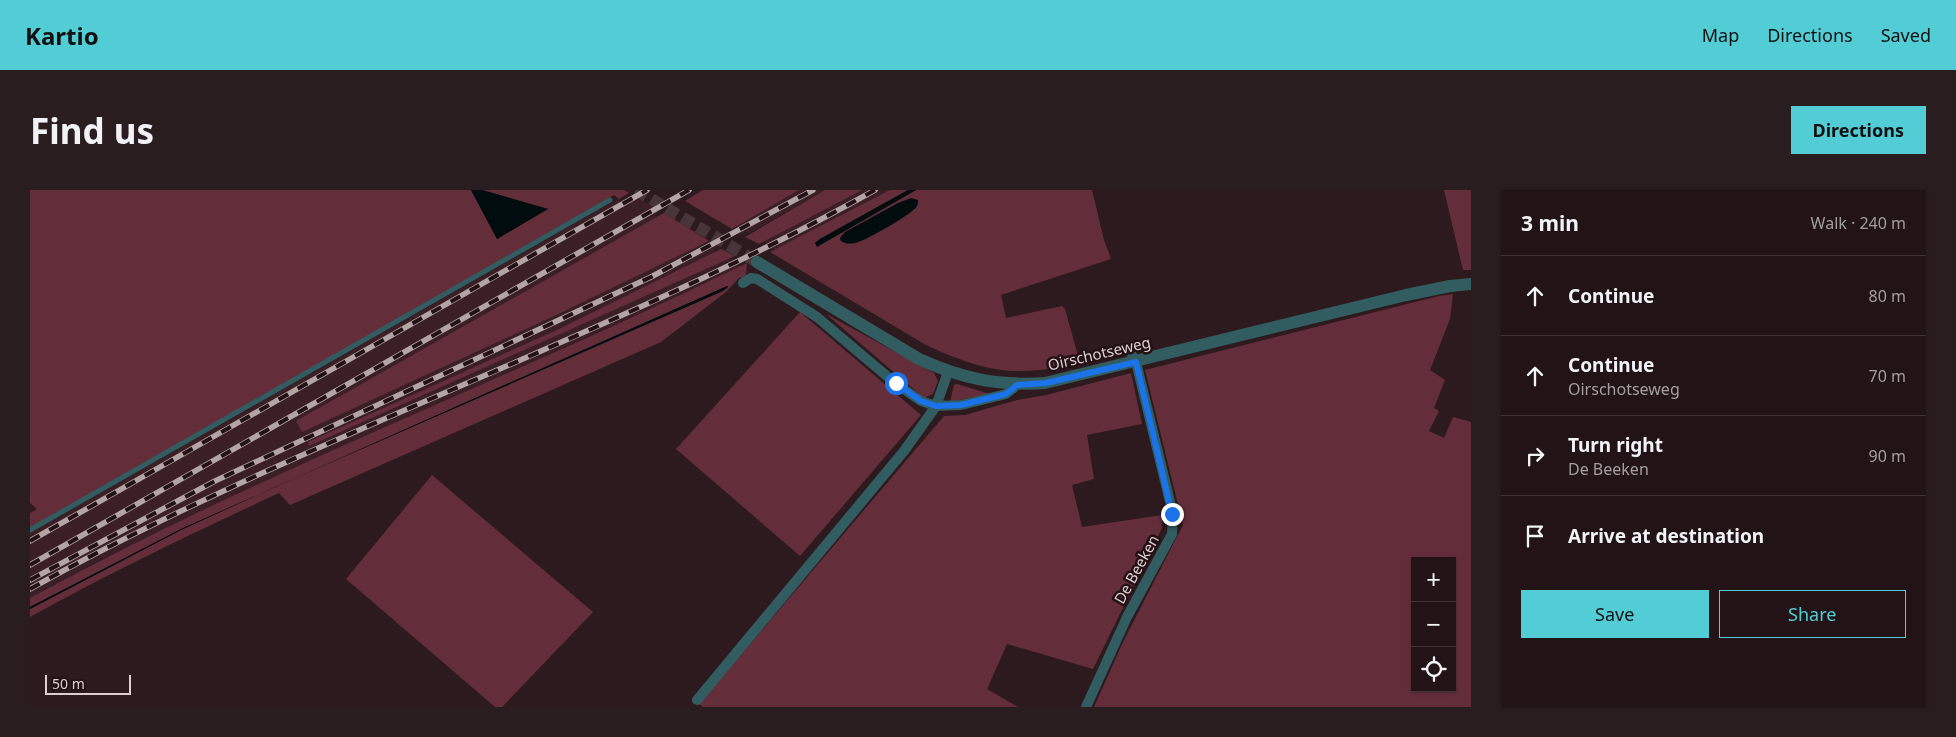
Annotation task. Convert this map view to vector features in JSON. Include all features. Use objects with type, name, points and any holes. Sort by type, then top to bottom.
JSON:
[{"type":"street","name":"Oirschotseweg","points":[[758,262],[919,359],[948,372],[980,381],[1017,385],[1046,383],[1133,358],[1435,288],[1471,284]]},
{"type":"street","points":[[743,283],[747,279],[754,278],[786,296],[817,317],[921,401],[936,406],[961,405],[1006,394],[1017,385]]},
{"type":"street","name":"De Beeken","points":[[1086,707],[1127,617],[1172,534],[1173,524],[1170,504],[1133,358]]},
{"type":"street","points":[[697,700],[904,451],[936,406],[948,372]]},
{"type":"lane","points":[[30,530],[610,200]]},
{"type":"shaded area","points":[[30,190],[471,190],[497,239],[548,209],[482,190],[624,190],[629,193],[619,199],[614,195],[30,528],[30,513],[37,509],[30,503]]},
{"type":"shaded area","points":[[471,190],[482,190],[548,209],[497,239]]},
{"type":"shaded area","points":[[703,190],[799,190],[732,229],[685,201]]},
{"type":"shaded area","points":[[799,190],[825,190],[749,233],[747,231],[740,235],[733,231],[739,228],[738,225]]},
{"type":"shaded area","points":[[825,190],[862,190],[759,244],[745,237]]},
{"type":"shaded area","points":[[862,190],[890,190],[775,250],[774,248],[768,250],[761,246],[766,244],[764,240]]},
{"type":"shaded area","points":[[890,190],[908,190],[820,239],[815,243],[817,246],[916,190],[1092,190],[1104,240],[1111,259],[1001,295],[1006,318],[1062,306],[1065,309],[1080,363],[1044,370],[1010,371],[985,367],[961,360],[926,345],[770,252]]},
{"type":"shaded area","points":[[908,190],[916,190],[817,247],[815,243],[820,239]]},
{"type":"shaded area","points":[[1444,190],[1471,190],[1471,270],[1463,270]]},
{"type":"shaded area","points":[[632,195],[660,211],[655,214],[656,217],[664,213],[708,240],[704,244],[705,246],[712,243],[719,247],[714,249],[715,252],[722,249],[735,256],[730,261],[737,257],[744,262],[739,264],[740,267],[713,280],[177,523],[92,564],[30,598],[30,533],[618,199],[620,202]]},
{"type":"shaded area","points":[[911,198],[918,200],[916,207],[909,214],[876,234],[855,243],[849,244],[841,241],[840,238],[845,232],[898,203]]},
{"type":"shaded area","points":[[664,213],[709,241],[552,317],[302,432],[296,421]]},
{"type":"shaded area","points":[[721,249],[735,256],[309,446],[308,442],[559,329]]},
{"type":"shaded area","points":[[747,263],[746,276],[743,280],[740,277],[726,292],[661,342],[290,505],[279,493],[153,553],[30,617],[30,609],[181,530],[257,495],[181,529],[30,607],[30,598],[207,508],[568,346]],"holes":[[[728,286],[728,287],[363,448]]]},
{"type":"shaded area","points":[[727,286],[728,287],[723,291],[297,477]]},
{"type":"shaded area","points":[[1453,294],[1450,319],[1430,370],[1445,380],[1434,408],[1439,411],[1429,431],[1444,438],[1453,417],[1471,422],[1471,707],[1094,707],[1123,642],[1183,525],[1145,370]]},
{"type":"shaded area","points":[[800,312],[921,415],[800,556],[676,449]]},
{"type":"shaded area","points":[[826,314],[934,373],[938,381],[933,394],[924,398]]},
{"type":"shaded area","points":[[1131,373],[1142,424],[1087,435],[1094,479],[1072,485],[1082,527],[1162,515],[1162,528],[1093,669],[1007,644],[987,689],[1018,707],[703,707],[699,704],[944,416],[965,415],[1017,400],[1046,395]]},
{"type":"shaded area","points":[[957,384],[990,394],[950,402],[954,385]]},
{"type":"shaded area","points":[[432,475],[593,612],[502,707],[495,707],[346,579]]},
{"type":"shaded area","points":[[262,493],[181,530],[30,609],[30,607],[181,529]]},
{"type":"tunnel","points":[[636,190],[757,262]]},
{"type":"railway","points":[[30,541],[647,190]]},
{"type":"railway","points":[[30,565],[689,190]]},
{"type":"railway","points":[[30,580],[215,481],[651,277],[813,190]]},
{"type":"railway","points":[[30,589],[133,534],[345,436],[666,295],[772,245],[875,190]]},
{"type":"route","points":[[896,383],[921,401],[936,406],[961,405],[1006,394],[1017,385],[1046,383],[1136,362],[1172,514]]}]
